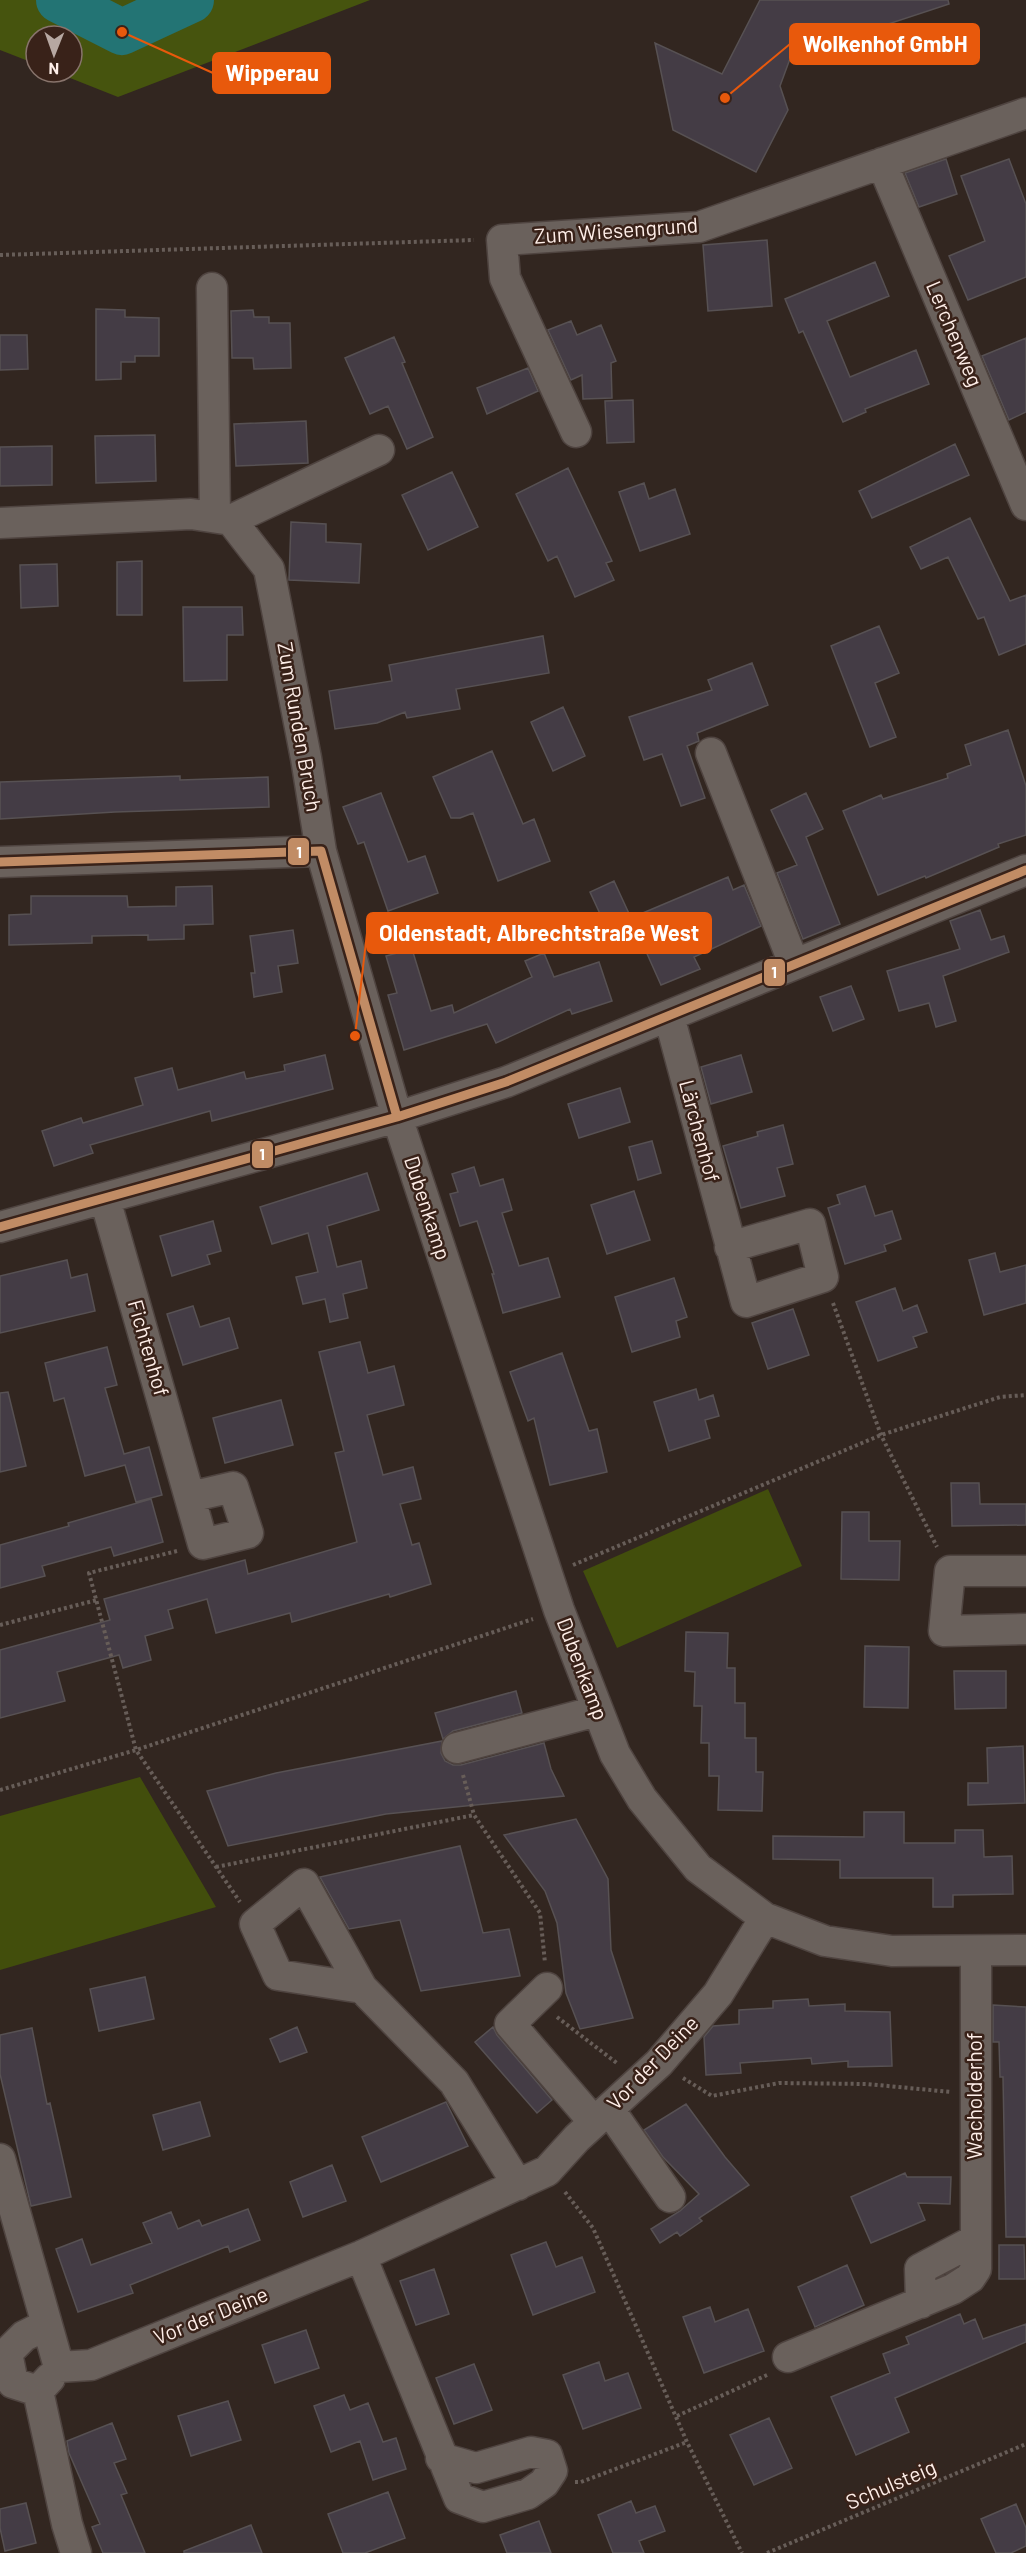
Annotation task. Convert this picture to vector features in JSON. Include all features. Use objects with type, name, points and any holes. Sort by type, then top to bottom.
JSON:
[{"type":"street","name":"Zum Wiesengrund","points":[[502,240],[699,227],[1026,113]]},
{"type":"street","name":"Lerchenweg","points":[[882,163],[1026,505]]},
{"type":"street","points":[[502,240],[505,278],[576,432]]},
{"type":"street","points":[[212,288],[223,518]]},
{"type":"street","points":[[0,523],[191,514],[223,518],[379,450]]},
{"type":"street","name":"Zum Runden Bruch","points":[[223,518],[268,569],[306,758],[321,851],[397,1117]]},
{"type":"street","points":[[711,753],[794,964]]},
{"type":"street","points":[[0,862],[321,851]]},
{"type":"street","points":[[0,1227],[397,1117],[506,1082],[1026,870]]},
{"type":"street","name":"Lärchenhof","points":[[669,1016],[729,1247],[746,1302],[823,1277]]},
{"type":"street","name":"Dubenkamp","points":[[397,1117],[559,1610],[597,1711],[615,1754],[642,1799],[668,1834],[698,1868],[765,1918],[825,1941],[892,1951],[1026,1950]]},
{"type":"street","name":"Fichtenhof","points":[[105,1199],[204,1544]]},
{"type":"street","points":[[729,1247],[810,1224],[823,1277]]},
{"type":"street","points":[[190,1497],[233,1487],[248,1533],[204,1544]]},
{"type":"street","points":[[1026,1571],[950,1571],[944,1631],[1026,1629]]},
{"type":"street","points":[[457,1748],[597,1711]]},
{"type":"street","points":[[362,1988],[278,1975],[255,1924],[304,1884],[362,1988],[454,2082],[518,2185]]},
{"type":"street","name":"Vor der Deine","points":[[59,2367],[91,2365],[361,2256],[547,2171],[602,2115],[650,2072],[718,1994],[765,1918]]},
{"type":"street","name":"Wacholderhof","points":[[788,2357],[921,2303],[920,2270],[975,2240],[976,1952]]},
{"type":"street","points":[[548,1988],[510,2024],[602,2115],[670,2197]]},
{"type":"street","points":[[0,2159],[59,2367],[38,2391]]},
{"type":"street","points":[[361,2256],[441,2458],[459,2498],[483,2507],[528,2494],[544,2483],[552,2471],[547,2455],[531,2452],[476,2468],[441,2458]]},
{"type":"street","points":[[38,2391],[13,2383],[7,2353],[24,2336],[46,2325]]},
{"type":"street","points":[[38,2391],[67,2524],[76,2553]]},
{"type":"path","points":[[0,255],[502,240]]},
{"type":"path","points":[[823,1277],[881,1435],[950,1571]]},
{"type":"path","points":[[548,1576],[881,1435],[1000,1397],[1026,1395]]},
{"type":"path","points":[[204,1544],[89,1573],[136,1750],[255,1924]]},
{"type":"path","points":[[0,1625],[97,1600]]},
{"type":"path","points":[[0,1790],[136,1750],[559,1610]]},
{"type":"path","points":[[457,1748],[474,1815],[540,1913],[550,2012],[650,2072],[712,2096],[779,2083],[867,2084],[975,2094]]},
{"type":"path","points":[[216,1867],[474,1815]]},
{"type":"path","points":[[547,2171],[593,2228],[687,2442],[742,2553]]},
{"type":"path","points":[[677,2416],[779,2370],[788,2357]]},
{"type":"path","points":[[544,2483],[581,2482],[687,2442]]},
{"type":"path","name":"Schulsteig","points":[[767,2553],[1026,2444]]},
{"type":"green space","points":[[0,0],[370,0],[118,97],[84,84],[84,24],[24,24],[24,59],[0,50]]},
{"type":"green space","points":[[768,1489],[802,1566],[617,1648],[583,1571]]},
{"type":"green space","points":[[140,1777],[216,1907],[0,1970],[0,1816]]},
{"type":"building","points":[[760,0],[948,0],[949,4],[791,56],[780,86],[788,110],[756,172],[673,130],[655,43],[722,74]]},
{"type":"building","points":[[946,159],[957,194],[919,207],[905,173]]},
{"type":"building","points":[[1009,159],[1026,204],[1026,277],[968,300],[949,256],[985,241],[961,176]]},
{"type":"building","points":[[767,240],[772,306],[708,311],[703,245]]},
{"type":"building","points":[[875,262],[889,296],[827,321],[850,377],[916,350],[929,384],[865,409],[866,412],[843,422],[803,331],[799,333],[785,299]]},
{"type":"building","points":[[96,309],[125,310],[125,317],[159,318],[159,356],[135,356],[135,362],[121,362],[121,379],[96,380]]},
{"type":"building","points":[[253,310],[254,317],[269,317],[269,323],[290,323],[291,368],[254,369],[253,358],[232,358],[231,311]]},
{"type":"building","points":[[571,321],[577,335],[601,325],[616,361],[611,363],[612,398],[583,399],[582,375],[571,380],[548,330]]},
{"type":"building","points":[[0,335],[27,335],[28,369],[0,370]]},
{"type":"building","points":[[394,337],[405,362],[402,363],[433,437],[407,449],[388,406],[370,414],[345,358]]},
{"type":"building","points":[[1026,338],[1026,412],[1009,420],[982,356]]},
{"type":"building","points":[[528,368],[538,391],[487,414],[477,388]]},
{"type":"building","points":[[633,400],[634,442],[607,443],[605,401]]},
{"type":"building","points":[[306,421],[308,463],[236,466],[234,424]]},
{"type":"building","points":[[155,435],[156,481],[96,483],[95,436]]},
{"type":"building","points":[[955,444],[969,475],[872,518],[859,491]]},
{"type":"building","points":[[52,446],[52,485],[0,486],[0,447]]},
{"type":"building","points":[[568,468],[612,561],[606,563],[614,580],[575,597],[557,556],[548,561],[516,494]]},
{"type":"building","points":[[452,472],[478,527],[428,550],[402,495]]},
{"type":"building","points":[[644,483],[649,499],[675,489],[690,534],[640,551],[619,492]]},
{"type":"building","points":[[970,518],[1010,601],[1026,595],[1026,644],[999,655],[984,617],[978,619],[948,557],[921,569],[910,547]]},
{"type":"building","points":[[291,522],[326,524],[326,542],[361,544],[359,583],[289,580]]},
{"type":"building","points":[[142,561],[142,615],[117,615],[117,562]]},
{"type":"building","points":[[57,564],[58,606],[21,608],[20,565]]},
{"type":"building","points":[[183,607],[242,607],[243,635],[227,635],[227,680],[184,681]]},
{"type":"building","points":[[879,626],[899,673],[875,683],[896,737],[870,747],[831,646]]},
{"type":"building","points":[[543,636],[549,673],[456,689],[460,709],[407,718],[405,712],[377,723],[335,729],[329,691],[392,681],[389,665]]},
{"type":"building","points":[[752,663],[768,705],[697,733],[699,741],[687,746],[705,798],[681,806],[662,754],[644,760],[629,717],[712,690],[708,680]]},
{"type":"building","points":[[563,707],[585,756],[553,771],[531,722]]},
{"type":"building","points":[[1008,730],[1026,786],[1026,835],[998,844],[999,847],[926,878],[925,876],[878,895],[843,811],[881,795],[883,799],[948,778],[947,774],[971,765],[965,745]]},
{"type":"building","points":[[492,751],[523,824],[534,819],[550,861],[498,881],[473,813],[460,818],[451,818],[433,777]]},
{"type":"building","points":[[180,776],[180,780],[268,777],[269,807],[115,812],[0,819],[0,782]]},
{"type":"building","points":[[381,793],[408,862],[425,856],[438,893],[388,911],[364,842],[358,844],[343,807]]},
{"type":"building","points":[[806,793],[823,829],[806,837],[840,924],[803,939],[777,873],[797,865],[771,810]]},
{"type":"building","points":[[728,877],[733,890],[744,885],[761,926],[694,957],[700,969],[661,985],[631,918]]},
{"type":"building","points":[[614,881],[631,918],[607,929],[590,892]]},
{"type":"building","points":[[212,886],[213,924],[184,925],[184,939],[148,940],[148,935],[92,936],[92,943],[9,945],[9,915],[31,914],[31,896],[127,896],[128,907],[176,906],[176,887]]},
{"type":"building","points":[[980,910],[991,940],[1004,936],[1009,952],[943,976],[956,1021],[936,1027],[929,1003],[899,1011],[887,971],[960,949],[950,921]]},
{"type":"building","points":[[293,930],[298,963],[278,966],[282,992],[254,997],[251,973],[255,973],[250,936]]},
{"type":"building","points":[[412,949],[431,1011],[452,1005],[454,1013],[532,977],[525,961],[544,953],[554,977],[599,962],[612,1001],[572,1014],[570,1009],[496,1043],[487,1024],[404,1050],[388,995],[397,993],[386,956]]},
{"type":"building","points":[[851,986],[864,1019],[833,1031],[820,997]]},
{"type":"building","points":[[325,1055],[333,1089],[212,1121],[210,1111],[90,1145],[93,1153],[54,1166],[42,1131],[81,1118],[83,1123],[143,1105],[135,1078],[172,1068],[178,1090],[244,1072],[246,1079],[285,1071],[284,1065]]},
{"type":"building","points":[[741,1055],[752,1092],[711,1104],[701,1067]]},
{"type":"building","points":[[620,1088],[630,1122],[579,1138],[568,1104]]},
{"type":"building","points":[[783,1125],[793,1164],[777,1168],[785,1196],[741,1208],[723,1146],[758,1136],[757,1132]]},
{"type":"building","points":[[652,1141],[661,1173],[638,1180],[629,1147]]},
{"type":"building","points":[[474,1167],[480,1186],[503,1179],[512,1210],[502,1213],[519,1266],[548,1258],[560,1297],[503,1313],[492,1274],[494,1274],[477,1221],[460,1226],[450,1194],[458,1192],[452,1174]]},
{"type":"building","points":[[367,1173],[379,1210],[327,1226],[337,1267],[361,1261],[367,1288],[343,1294],[348,1318],[330,1322],[325,1299],[303,1304],[296,1277],[318,1272],[308,1233],[272,1244],[260,1207]]},
{"type":"building","points":[[865,1186],[875,1216],[892,1211],[901,1239],[884,1245],[886,1251],[845,1264],[828,1208],[840,1204],[837,1195]]},
{"type":"building","points":[[634,1191],[650,1240],[607,1254],[591,1205]]},
{"type":"building","points":[[213,1221],[221,1251],[207,1255],[210,1264],[172,1276],[160,1236]]},
{"type":"building","points":[[995,1253],[1000,1272],[1026,1265],[1026,1303],[984,1315],[969,1260]]},
{"type":"building","points":[[67,1260],[71,1278],[87,1274],[95,1311],[0,1333],[0,1276]]},
{"type":"building","points":[[674,1278],[687,1317],[676,1321],[680,1337],[632,1352],[615,1297]]},
{"type":"building","points":[[895,1288],[903,1311],[917,1305],[927,1332],[913,1337],[917,1347],[878,1361],[856,1302]]},
{"type":"building","points":[[193,1306],[200,1327],[229,1318],[238,1348],[183,1365],[167,1314]]},
{"type":"building","points":[[793,1309],[809,1355],[768,1369],[752,1323]]},
{"type":"building","points":[[360,1342],[368,1373],[394,1366],[404,1405],[367,1415],[383,1475],[413,1467],[421,1499],[400,1504],[412,1545],[419,1543],[431,1584],[292,1622],[290,1613],[216,1633],[207,1599],[168,1610],[173,1628],[145,1636],[151,1660],[123,1668],[119,1655],[57,1672],[65,1701],[0,1718],[0,1650],[110,1620],[104,1599],[245,1560],[248,1574],[357,1542],[335,1453],[344,1451],[319,1352]]},
{"type":"building","points":[[107,1347],[117,1385],[105,1388],[124,1454],[149,1447],[162,1495],[136,1502],[125,1465],[85,1476],[64,1398],[54,1401],[45,1363]]},
{"type":"building","points":[[562,1353],[589,1431],[597,1429],[607,1472],[550,1485],[534,1418],[528,1421],[510,1372]]},
{"type":"building","points":[[696,1389],[699,1400],[713,1395],[719,1416],[705,1420],[710,1438],[669,1451],[654,1402]]},
{"type":"building","points":[[8,1392],[26,1466],[0,1472],[0,1393]]},
{"type":"building","points":[[281,1400],[293,1445],[225,1463],[213,1418]]},
{"type":"building","points":[[951,1483],[979,1483],[980,1504],[1026,1504],[1026,1525],[952,1526]]},
{"type":"building","points":[[151,1499],[163,1542],[114,1556],[111,1547],[42,1566],[45,1576],[0,1588],[0,1545],[69,1526],[68,1523]]},
{"type":"building","points":[[842,1512],[869,1512],[869,1541],[900,1541],[899,1580],[841,1579]]},
{"type":"building","points":[[686,1632],[728,1633],[727,1668],[735,1668],[735,1703],[745,1703],[745,1738],[756,1738],[756,1772],[763,1772],[762,1811],[718,1810],[719,1776],[709,1776],[709,1743],[701,1743],[702,1706],[694,1706],[695,1672],[685,1671]]},
{"type":"building","points":[[865,1646],[909,1647],[908,1708],[864,1707]]},
{"type":"building","points":[[954,1671],[1006,1671],[1006,1708],[955,1709]]},
{"type":"building","points":[[516,1691],[522,1713],[453,1731],[443,1739],[435,1713]]},
{"type":"building","points":[[442,1741],[441,1753],[445,1761],[453,1765],[461,1765],[544,1743],[551,1769],[564,1796],[386,1814],[228,1846],[207,1791],[276,1773]]},
{"type":"building","points":[[1023,1746],[1025,1803],[968,1805],[968,1783],[988,1783],[987,1748]]},
{"type":"building","points":[[864,1812],[904,1812],[904,1843],[955,1843],[955,1830],[983,1830],[984,1857],[1012,1856],[1013,1894],[953,1895],[953,1907],[933,1907],[933,1878],[840,1878],[840,1860],[773,1859],[773,1836],[864,1837]]},
{"type":"building","points":[[576,1819],[608,1879],[611,1950],[633,2018],[580,2029],[566,1993],[557,1923],[545,1891],[504,1835]]},
{"type":"building","points":[[460,1846],[483,1933],[509,1929],[520,1976],[421,1991],[400,1920],[349,1929],[320,1877]]},
{"type":"building","points":[[145,1977],[154,2019],[99,2031],[90,1989]]},
{"type":"building","points":[[808,1999],[809,2006],[845,2004],[845,2011],[890,2012],[892,2066],[848,2067],[848,2061],[812,2064],[811,2058],[740,2063],[741,2073],[706,2075],[704,2037],[713,2026],[739,2024],[739,2010],[773,2008],[773,2001]]},
{"type":"building","points":[[993,2005],[1026,2007],[1026,2237],[1006,2237],[1003,2077],[1000,2077],[999,2042],[993,2042]]},
{"type":"building","points":[[297,2027],[307,2052],[280,2062],[270,2039]]},
{"type":"building","points":[[493,2027],[497,2035],[552,2100],[537,2113],[475,2042]]},
{"type":"building","points":[[32,2028],[47,2104],[50,2103],[71,2197],[31,2206],[0,2074],[0,2035]]},
{"type":"building","points":[[200,2102],[210,2136],[163,2150],[153,2115]]},
{"type":"building","points":[[446,2102],[468,2146],[381,2182],[362,2137]]},
{"type":"building","points":[[686,2104],[749,2185],[699,2218],[702,2221],[680,2236],[677,2232],[660,2243],[651,2229],[680,2211],[699,2194],[663,2157],[644,2130]]},
{"type":"building","points":[[332,2165],[346,2201],[303,2217],[290,2182]]},
{"type":"building","points":[[905,2173],[907,2177],[951,2177],[950,2204],[918,2203],[925,2220],[871,2243],[851,2197]]},
{"type":"building","points":[[248,2209],[260,2240],[230,2252],[228,2246],[130,2285],[133,2293],[78,2312],[56,2249],[82,2239],[91,2265],[152,2243],[143,2223],[171,2212],[178,2229],[199,2220],[202,2226]]},
{"type":"building","points":[[546,2242],[556,2267],[582,2257],[595,2292],[533,2315],[511,2255]]},
{"type":"building","points":[[999,2245],[1024,2245],[1025,2279],[999,2279]]},
{"type":"building","points":[[847,2265],[864,2305],[815,2327],[798,2287]]},
{"type":"building","points":[[434,2269],[449,2314],[416,2325],[400,2281]]},
{"type":"building","points":[[710,2307],[715,2322],[748,2309],[764,2351],[704,2373],[683,2317]]},
{"type":"building","points":[[960,2314],[964,2324],[975,2319],[983,2339],[1026,2324],[1026,2342],[895,2398],[909,2432],[856,2455],[831,2397],[890,2373],[883,2354],[909,2344],[906,2337]]},
{"type":"building","points":[[306,2330],[319,2368],[275,2383],[262,2345]]},
{"type":"building","points":[[599,2362],[605,2381],[628,2373],[641,2408],[583,2429],[563,2375]]},
{"type":"building","points":[[474,2364],[492,2410],[454,2424],[436,2378]]},
{"type":"building","points":[[344,2395],[350,2410],[368,2403],[383,2442],[396,2438],[406,2469],[373,2480],[360,2441],[331,2452],[314,2406]]},
{"type":"building","points":[[228,2401],[241,2440],[191,2456],[178,2416]]},
{"type":"building","points":[[769,2418],[792,2468],[754,2485],[730,2435]]},
{"type":"building","points":[[112,2423],[126,2459],[114,2463],[127,2493],[121,2495],[145,2553],[103,2553],[92,2527],[100,2524],[69,2453],[67,2441]]},
{"type":"building","points":[[388,2492],[405,2538],[365,2553],[343,2553],[328,2514]]},
{"type":"building","points":[[631,2501],[636,2513],[655,2506],[665,2531],[639,2541],[644,2553],[613,2553],[598,2515]]},
{"type":"building","points":[[26,2503],[36,2543],[5,2551],[0,2528],[0,2509]]},
{"type":"building","points":[[1016,2504],[1026,2528],[1026,2546],[1011,2553],[996,2553],[981,2519]]},
{"type":"building","points":[[539,2521],[551,2553],[507,2553],[500,2535]]},
{"type":"building","points":[[251,2525],[262,2553],[184,2553],[184,2551]]},
{"type":"waterway","points":[[59,0],[122,32],[191,0]]},
{"type":"transit line","name":"1","points":[[0,862],[321,851],[397,1117]]},
{"type":"transit line","name":"1","points":[[0,1227],[397,1117],[506,1082],[1026,870]]},
{"type":"place","name":"Wipperau","points":[[122,32]]},
{"type":"place","name":"Wolkenhof GmbH","points":[[725,98]]},
{"type":"place","name":"Oldenstadt, Albrechtstraße West","points":[[355,1036]]}]
